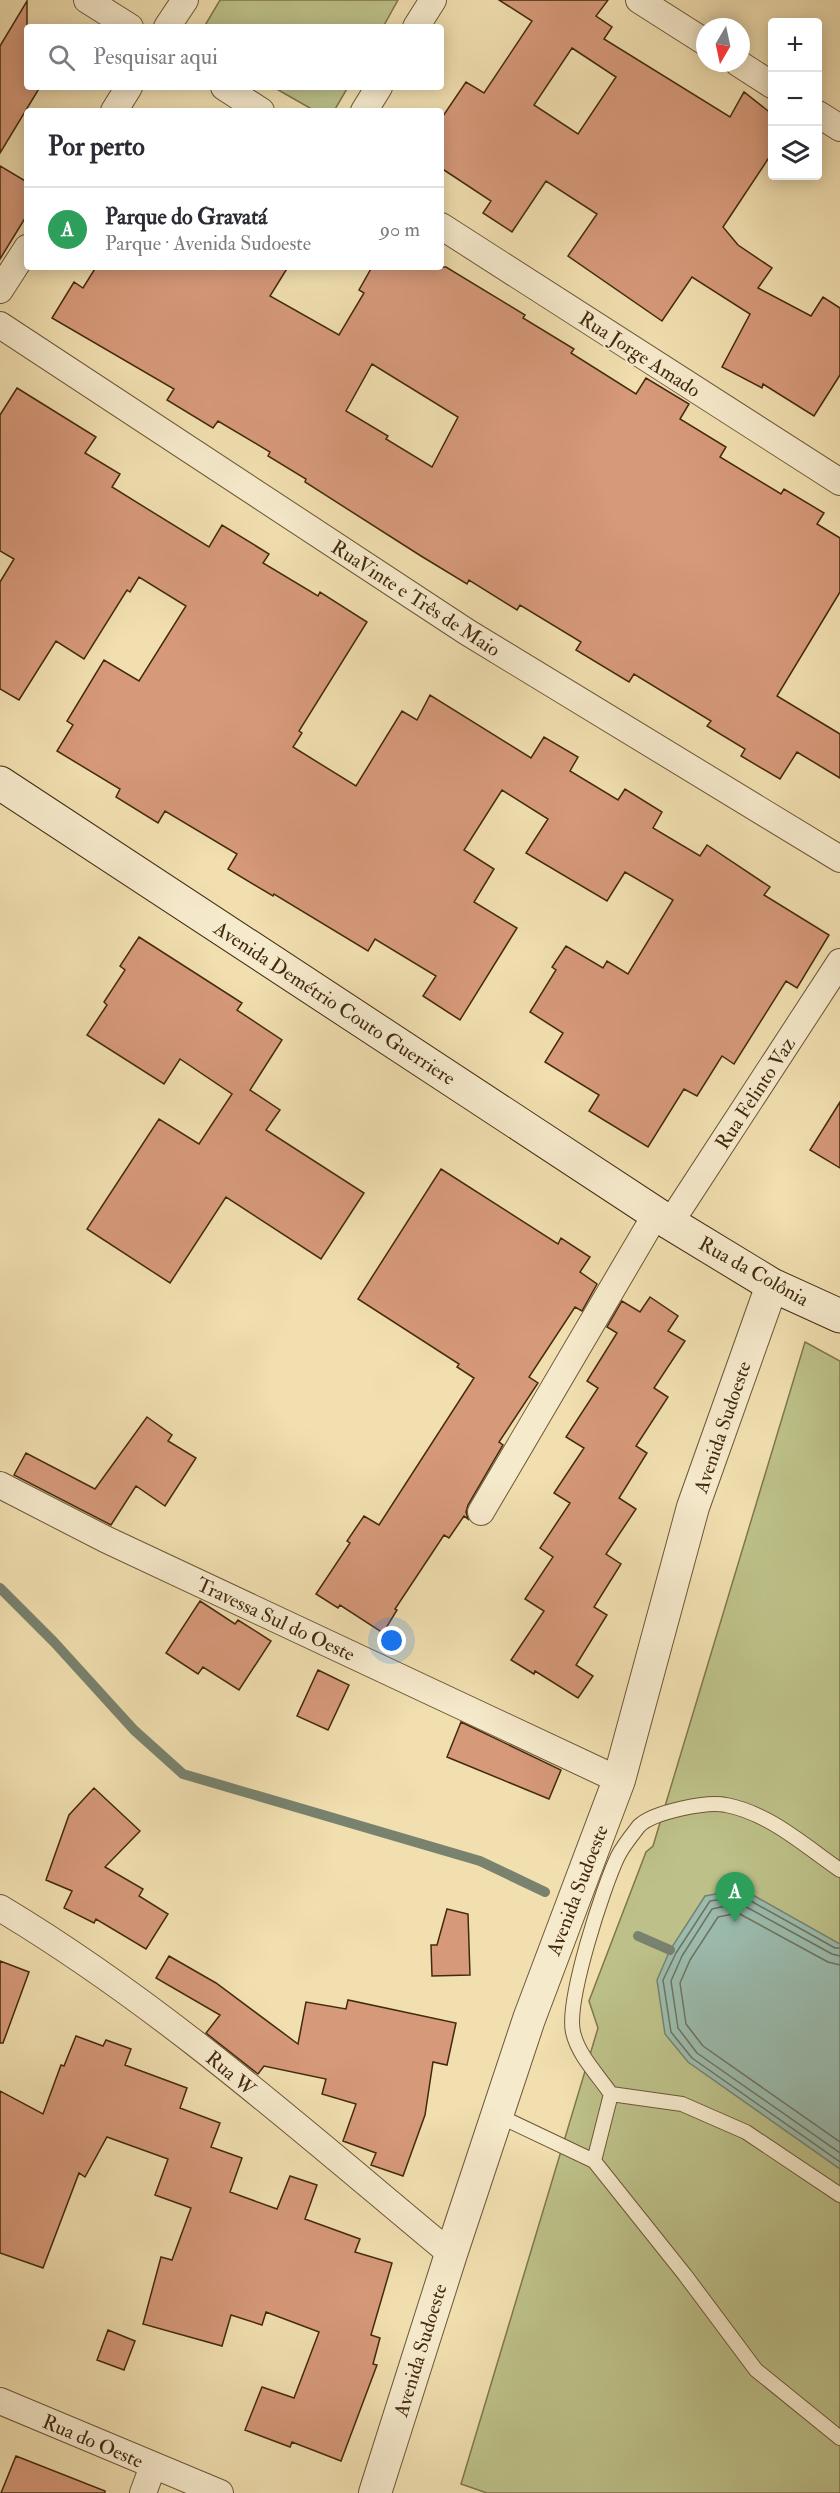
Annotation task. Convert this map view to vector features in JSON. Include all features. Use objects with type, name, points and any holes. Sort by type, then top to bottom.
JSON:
[{"type":"main road","name":"Avenida Demétrio Couto Guerriere","points":[[0,783],[663,1219]]},
{"type":"main road","name":"Rua da Colônia","points":[[663,1219],[772,1286],[840,1316]]},
{"type":"street","points":[[87,0],[125,24]]},
{"type":"street","points":[[169,24],[185,0]]},
{"type":"street","points":[[418,24],[433,0]]},
{"type":"street","points":[[639,0],[696,36]]},
{"type":"street","points":[[750,71],[768,82]]},
{"type":"street","points":[[116,108],[127,90]]},
{"type":"street","points":[[229,90],[256,108]]},
{"type":"street","points":[[366,108],[377,90]]},
{"type":"street","points":[[822,117],[840,128]]},
{"type":"street","name":"Rua Jorge Amado","points":[[444,228],[840,482]]},
{"type":"street","points":[[0,290],[24,253]]},
{"type":"street","name":"RuaVinte e Três de Maio","points":[[0,325],[467,632],[840,859]]},
{"type":"street","name":"Rua Felinto Vaz","points":[[481,1512],[663,1219],[840,962]]},
{"type":"street","name":"Avenida Sudoeste","points":[[375,2493],[450,2254],[529,2019],[619,1780],[693,1507],[772,1286]]},
{"type":"street","name":"Travessa Sul do Oeste","points":[[0,1485],[115,1544],[619,1780]]},
{"type":"street","name":"Rua W","points":[[0,1908],[33,1927],[188,2037],[450,2254]]},
{"type":"street","name":"Rua do Oeste","points":[[0,2401],[220,2493]]},
{"type":"street","points":[[143,2493],[153,2466]]},
{"type":"lane","points":[[840,1870],[767,1820],[725,1804],[686,1806],[641,1824],[618,1855],[607,1884],[584,1956],[573,2009],[573,2030],[578,2047],[611,2094],[682,2104],[746,2132],[840,2195]]},
{"type":"lane","points":[[594,2161],[611,2094]]},
{"type":"lane","points":[[497,2115],[594,2161],[756,2370],[840,2438]]},
{"type":"green space","points":[[220,0],[398,0],[385,24],[206,24]]},
{"type":"green space","points":[[278,90],[346,90],[336,108],[310,108]]},
{"type":"green space","points":[[805,1342],[840,1361],[840,2493],[487,2493],[461,2484],[598,2028],[589,2001],[646,1852],[653,1846]]},
{"type":"water","points":[[742,1889],[840,1944],[840,2169],[688,2062],[665,2034],[657,1980],[670,1950],[705,1896]]},
{"type":"building","points":[[499,0],[608,0],[596,16],[612,27],[604,39],[730,117],[744,92],[768,111],[768,159],[723,227],[738,245],[772,268],[758,288],[811,316],[823,297],[840,308],[840,375],[814,416],[763,384],[762,388],[722,367],[750,314],[692,277],[662,321],[568,256],[597,214],[546,181],[512,232],[483,213],[491,201],[444,170],[444,115],[466,82],[484,93],[532,21]],"holes":[[[572,48],[616,77],[578,134],[534,105]]]},
{"type":"building","points":[[27,1],[27,24],[24,24],[24,90],[38,90],[27,108],[24,108],[24,113],[0,153],[0,46]]},
{"type":"building","points":[[0,166],[24,180],[24,220],[0,259]]},
{"type":"building","points":[[446,267],[525,315],[523,318],[574,349],[571,353],[636,394],[646,378],[689,404],[680,419],[726,447],[720,457],[781,494],[784,489],[824,513],[817,524],[840,538],[840,592],[777,696],[840,734],[840,778],[797,752],[780,779],[741,756],[745,749],[707,726],[711,721],[634,674],[629,682],[576,650],[581,642],[520,605],[517,610],[469,580],[467,584],[421,556],[305,482],[306,479],[268,456],[270,452],[218,421],[213,428],[167,400],[174,389],[52,318],[74,282],[83,288],[94,270],[286,270],[270,296],[339,335],[364,293],[359,290],[370,270],[444,270]],"holes":[[[372,364],[458,417],[432,467],[386,439],[388,436],[346,411]]]},
{"type":"building","points":[[17,388],[96,437],[85,453],[120,474],[112,487],[209,547],[222,525],[269,554],[263,563],[318,596],[320,592],[367,622],[299,731],[302,733],[293,747],[356,786],[402,711],[417,720],[430,695],[531,758],[544,737],[578,757],[570,771],[618,800],[625,789],[662,812],[653,828],[700,856],[707,845],[770,887],[764,895],[829,935],[797,988],[786,981],[734,1064],[722,1056],[697,1096],[684,1089],[648,1147],[589,1111],[599,1095],[545,1062],[563,1033],[530,1012],[556,970],[552,967],[566,946],[603,968],[607,961],[628,974],[673,900],[625,872],[607,901],[526,853],[548,819],[502,790],[464,850],[494,869],[474,902],[517,928],[460,1020],[423,996],[436,976],[375,939],[368,951],[274,894],[273,896],[228,869],[237,854],[165,811],[158,823],[116,797],[120,789],[57,751],[73,725],[67,721],[104,660],[139,681],[186,606],[139,577],[130,592],[127,590],[84,659],[56,641],[19,700],[0,689],[0,582],[14,559],[0,551],[0,415]]},
{"type":"building","points":[[139,937],[242,1003],[237,1010],[282,1040],[250,1090],[280,1110],[266,1130],[364,1193],[321,1259],[226,1197],[170,1283],[87,1229],[159,1119],[199,1144],[232,1094],[180,1059],[164,1084],[87,1035],[107,1005],[104,1002],[125,970],[120,966]]},
{"type":"building","points":[[840,1102],[840,1168],[810,1150]]},
{"type":"building","points":[[441,1169],[558,1244],[561,1238],[590,1257],[580,1272],[597,1284],[582,1311],[575,1307],[529,1377],[538,1383],[499,1442],[503,1445],[468,1505],[466,1512],[468,1519],[464,1516],[449,1538],[444,1535],[395,1609],[397,1610],[383,1633],[340,1605],[338,1608],[316,1594],[350,1543],[347,1541],[364,1516],[379,1525],[474,1378],[457,1367],[459,1364],[358,1299]]},
{"type":"building","points":[[650,1297],[678,1316],[668,1331],[685,1341],[654,1388],[668,1397],[636,1446],[647,1453],[619,1498],[636,1509],[606,1554],[621,1564],[594,1607],[607,1615],[576,1665],[593,1676],[578,1698],[535,1671],[534,1674],[511,1660],[544,1611],[525,1599],[553,1557],[540,1548],[570,1503],[554,1493],[584,1448],[566,1437],[598,1388],[587,1381],[617,1333],[607,1327],[622,1301],[640,1312]]},
{"type":"building","points":[[147,1417],[172,1435],[168,1441],[196,1458],[165,1506],[136,1486],[111,1525],[14,1475],[26,1453],[95,1489]]},
{"type":"building","points":[[200,1601],[235,1624],[238,1620],[271,1641],[239,1690],[203,1667],[198,1674],[166,1653]]},
{"type":"building","points":[[318,1670],[349,1685],[328,1730],[297,1716]]},
{"type":"building","points":[[461,1722],[561,1770],[549,1799],[447,1757]]},
{"type":"building","points":[[94,1788],[140,1831],[105,1867],[143,1889],[139,1896],[168,1914],[146,1949],[96,1919],[94,1923],[64,1908],[72,1891],[46,1880],[69,1815]]},
{"type":"building","points":[[447,1909],[468,1914],[470,1975],[432,1976],[431,1945],[437,1945]]},
{"type":"building","points":[[169,1956],[216,1983],[298,2044],[306,2002],[346,2009],[348,2000],[456,2023],[447,2065],[433,2062],[425,2115],[403,2176],[371,2165],[376,2153],[343,2141],[356,2104],[322,2094],[326,2079],[264,2066],[258,2074],[206,2033],[220,2015],[156,1978]]},
{"type":"building","points":[[0,1961],[29,1972],[3,2043],[0,2043]]},
{"type":"building","points":[[76,2036],[103,2046],[106,2040],[131,2049],[125,2065],[187,2088],[180,2108],[220,2123],[211,2147],[242,2158],[230,2192],[277,2209],[290,2176],[317,2185],[305,2219],[360,2239],[355,2252],[392,2263],[371,2335],[380,2338],[373,2364],[377,2365],[341,2461],[292,2442],[290,2447],[245,2430],[262,2387],[294,2398],[319,2332],[266,2312],[262,2325],[231,2315],[222,2346],[143,2324],[161,2257],[172,2260],[191,2208],[155,2195],[168,2159],[107,2137],[85,2177],[79,2173],[43,2268],[0,2253],[0,2091],[43,2114],[61,2065],[64,2066]]},
{"type":"building","points":[[108,2330],[135,2341],[124,2370],[97,2360]]},
{"type":"building","points":[[16,2456],[105,2491],[105,2493],[1,2493]]},
{"type":"waterway","points":[[0,1588],[54,1642],[134,1730],[183,1774],[480,1861],[545,1892]]},
{"type":"waterway","points":[[638,1936],[670,1950]]},
{"type":"place","name":"Parque do Gravatá","points":[[735,1922]]}]
